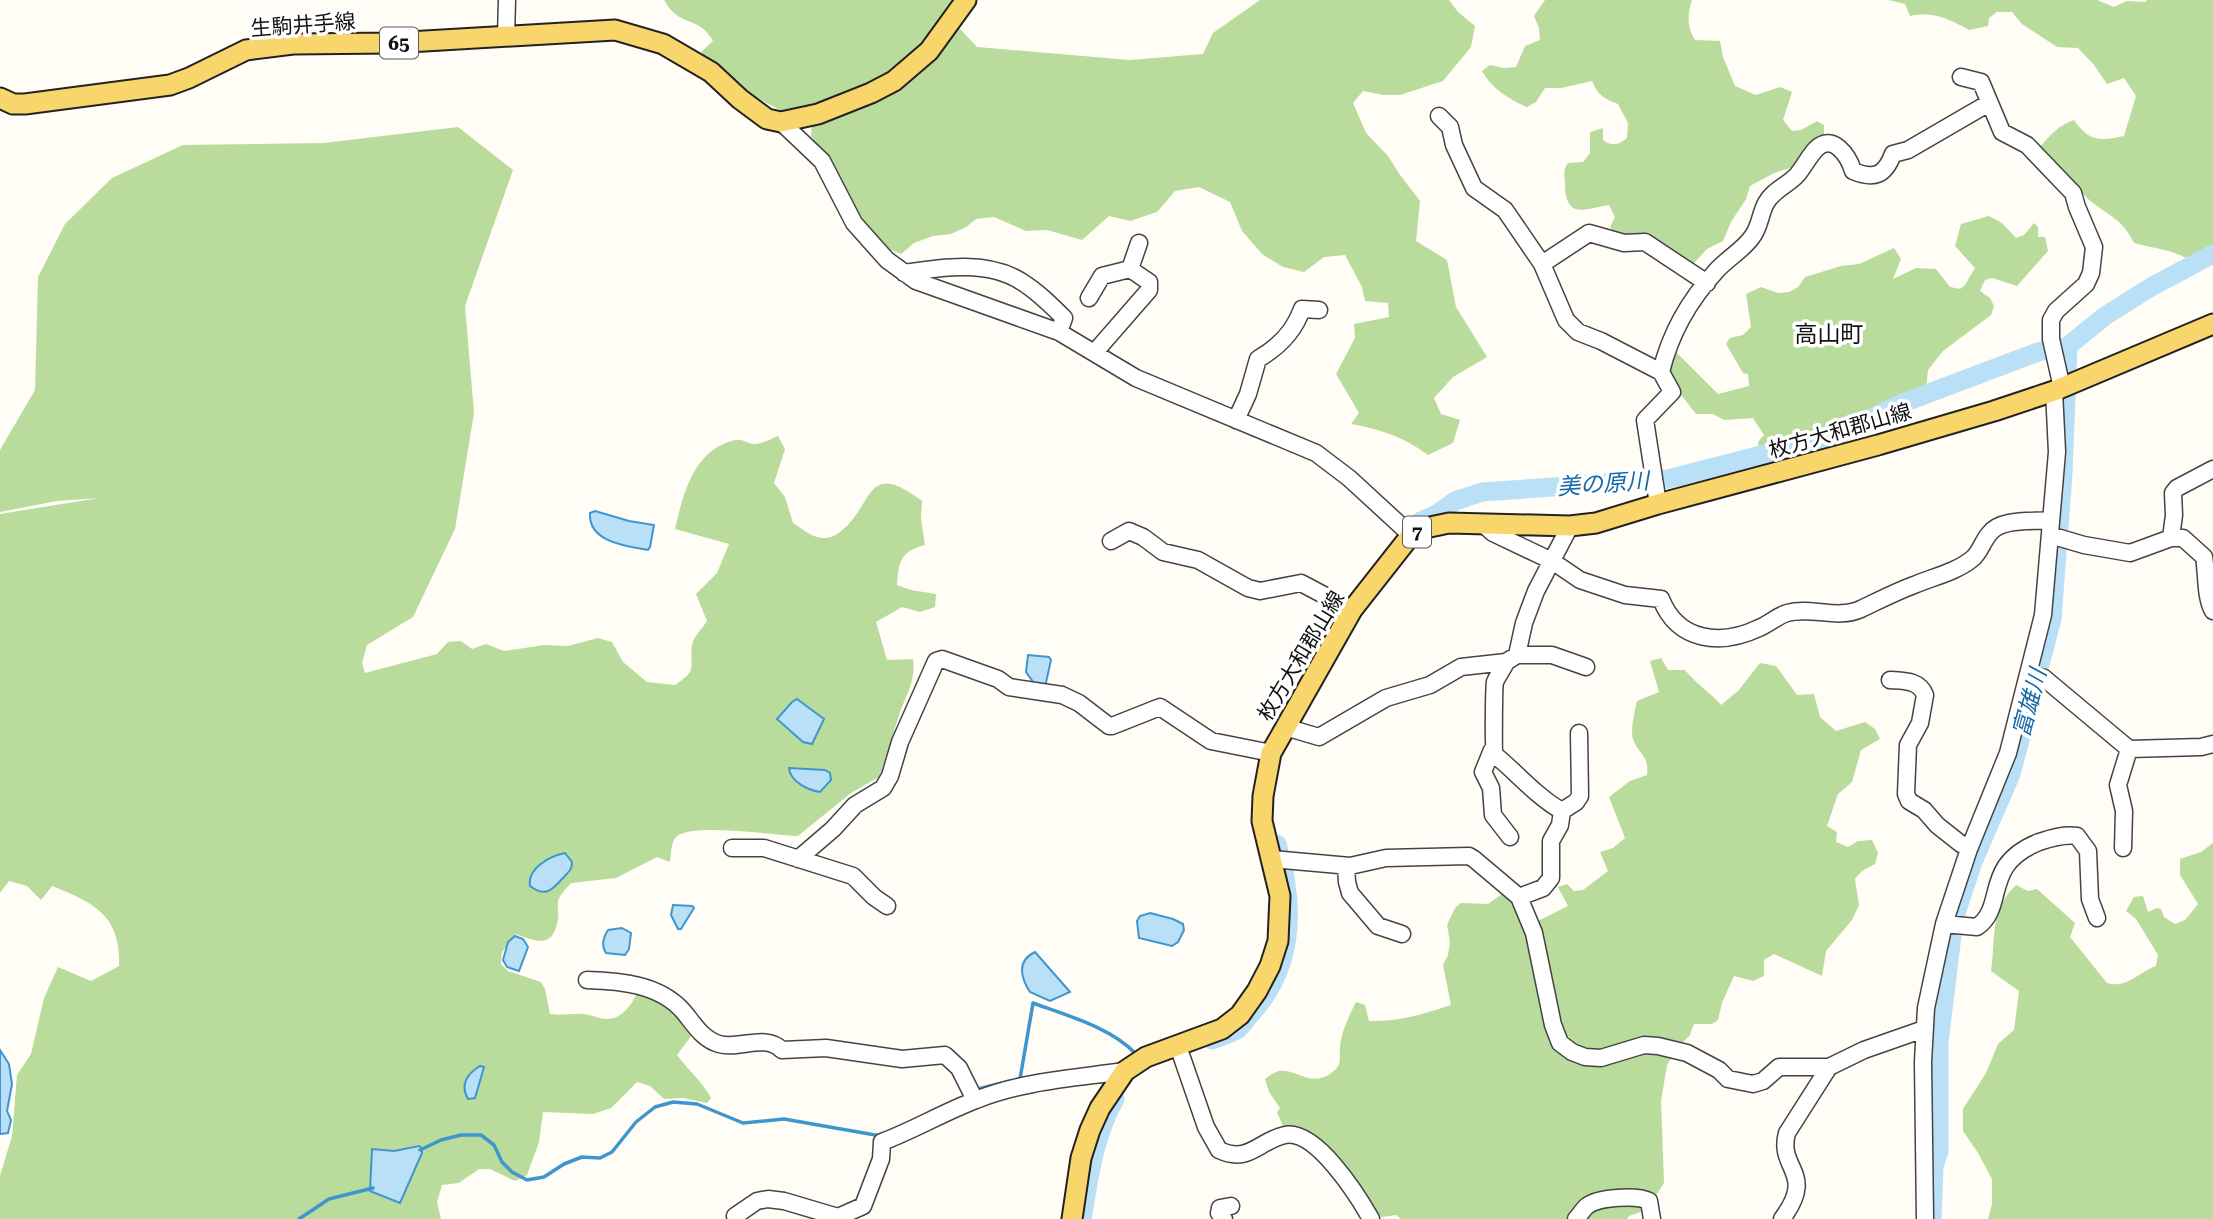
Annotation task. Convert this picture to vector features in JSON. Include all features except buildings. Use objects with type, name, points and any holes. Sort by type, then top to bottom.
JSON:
[{"type":"main road","points":[[782,122],[818,114],[894,81],[929,51],[967,0]]},
{"type":"main road","name":"生駒井手線","points":[[0,97],[13,104],[25,104],[170,85],[246,50],[281,46],[391,43],[615,30],[663,44],[711,72],[767,119],[782,122]]},
{"type":"main road","name":"枚方大和郡山線","points":[[1072,1219],[1081,1158],[1090,1130],[1100,1108],[1125,1071],[1146,1057],[1222,1029],[1240,1015],[1270,966],[1278,941],[1280,896],[1262,821],[1263,796],[1271,753],[1352,610],[1407,531],[1437,524],[1570,526],[1596,523],[1657,497],[1878,445],[2058,389],[2212,326]]},
{"type":"street","points":[[506,37],[507,0]]},
{"type":"street","points":[[1925,1219],[1926,1008],[1944,924],[1970,847],[2004,765],[2043,615],[2057,452],[2058,389],[2050,339],[2051,320],[2056,311],[2086,284],[2091,273],[2094,247],[2073,193],[2026,145],[2002,132],[1981,82],[1961,77]]},
{"type":"street","points":[[1661,372],[1666,349],[1688,307],[1716,270],[1752,237],[1764,205],[1771,195],[1796,176],[1816,148],[1824,143],[1834,145],[1850,159],[1853,171],[1878,174],[1887,169],[1893,154],[1908,150],[1989,103]]},
{"type":"street","points":[[1439,116],[1450,127],[1454,145],[1474,188],[1505,211],[1542,264],[1566,320],[1578,332],[1661,372],[1672,392],[1645,420],[1657,497]]},
{"type":"street","points":[[782,122],[821,162],[854,223],[887,260],[904,273],[933,289],[1059,332],[1136,378],[1316,453],[1349,478],[1407,531]]},
{"type":"street","points":[[1542,264],[1589,233],[1624,243],[1645,242],[1707,283]]},
{"type":"street","points":[[1130,269],[1139,243]]},
{"type":"street","points":[[904,273],[925,269],[975,267],[1020,280],[1042,296],[1064,318],[1059,332]]},
{"type":"street","points":[[1089,298],[1102,276],[1108,272],[1130,269],[1149,282],[1149,290],[1095,352]]},
{"type":"street","points":[[1236,420],[1248,394],[1258,359],[1288,335],[1297,324],[1302,309],[1319,310]]},
{"type":"street","points":[[2171,538],[2173,493],[2177,488],[2213,469]]},
{"type":"street","points":[[1482,523],[1493,533],[1552,561],[1580,580],[1625,595],[1661,599],[1674,622],[1697,636],[1730,637],[1761,628],[1785,614],[1846,613],[1860,610],[1874,601],[1941,576],[1973,559],[1994,528],[2003,524],[2050,527],[2084,545],[2130,553],[2171,538],[2183,538],[2204,557],[2207,598],[2213,611]]},
{"type":"street","points":[[1510,837],[1493,816],[1491,789],[1483,772],[1492,750],[1495,724],[1494,689],[1511,659],[1536,591],[1570,526]]},
{"type":"street","points":[[1111,541],[1129,531],[1143,537],[1163,552],[1198,560],[1248,588],[1260,591],[1301,583],[1352,610]]},
{"type":"street","points":[[1285,727],[1319,737],[1387,698],[1430,685],[1461,667],[1552,655],[1586,667]]},
{"type":"street","points":[[798,859],[833,829],[855,805],[883,788],[930,671],[936,661],[942,659],[998,679],[1009,687],[1062,695],[1079,703],[1108,726],[1160,707],[1211,741],[1271,753]]},
{"type":"street","points":[[2029,674],[2044,678],[2129,748],[2149,750],[2213,744]]},
{"type":"street","points":[[1890,680],[1912,681],[1925,695],[1920,723],[1908,745],[1906,794],[1909,801],[1924,810],[1937,825],[1961,844],[1970,847]]},
{"type":"street","points":[[1519,897],[1543,888],[1551,878],[1551,841],[1560,825],[1562,811],[1580,796],[1579,733]]},
{"type":"street","points":[[2123,848],[2124,811],[2118,785],[2129,748]]},
{"type":"street","points":[[1492,750],[1494,755],[1548,803],[1562,811]]},
{"type":"street","points":[[1944,924],[1977,928],[1985,922],[2001,874],[2015,854],[2042,841],[2071,835],[2077,836],[2088,851],[2090,899],[2097,918]]},
{"type":"street","points":[[732,848],[764,849],[853,876],[887,906]]},
{"type":"street","points":[[1272,859],[1346,866],[1386,859],[1469,856],[1519,897],[1534,933],[1553,1025],[1560,1043],[1585,1057],[1601,1058],[1644,1045],[1658,1046],[1687,1053],[1719,1070],[1728,1079],[1753,1084],[1763,1081],[1779,1068],[1829,1067],[1864,1050],[1924,1029]]},
{"type":"street","points":[[1346,866],[1350,893],[1378,926],[1402,934]]},
{"type":"street","points":[[587,980],[618,981],[651,990],[681,1009],[707,1039],[719,1044],[730,1046],[763,1042],[778,1046],[782,1050],[826,1048],[902,1059],[945,1055],[959,1068],[975,1100]]},
{"type":"street","points":[[1178,1046],[1206,1127],[1219,1150],[1237,1155],[1249,1153],[1284,1135],[1296,1135],[1322,1154],[1346,1179],[1371,1219]]},
{"type":"street","points":[[1782,1219],[1797,1194],[1798,1182],[1787,1155],[1787,1133],[1829,1067]]},
{"type":"street","points":[[735,1216],[757,1201],[768,1199],[838,1217],[863,1206],[881,1158],[882,1142],[975,1100],[1023,1087],[1125,1071]]},
{"type":"street","points":[[1576,1219],[1593,1203],[1612,1198],[1627,1198],[1648,1201],[1652,1219]]},
{"type":"green space","points":[[664,0],[956,0],[950,18],[977,47],[1130,60],[1203,54],[1213,33],[1260,0],[1449,0],[1458,12],[1475,26],[1471,47],[1443,81],[1400,95],[1363,91],[1353,103],[1366,133],[1388,156],[1420,201],[1416,241],[1447,260],[1456,307],[1487,357],[1453,377],[1434,398],[1441,414],[1460,420],[1453,443],[1428,455],[1391,435],[1351,424],[1359,413],[1336,374],[1355,338],[1354,324],[1389,317],[1388,303],[1365,301],[1362,287],[1345,255],[1324,257],[1304,272],[1283,267],[1262,254],[1242,231],[1230,202],[1199,187],[1175,191],[1157,212],[1130,221],[1109,216],[1082,240],[1047,230],[1026,231],[994,217],[976,219],[951,234],[933,236],[914,243],[901,254],[886,248],[858,213],[831,164],[811,136],[812,123],[765,103],[738,86],[701,52],[713,41],[707,33],[676,15]]},
{"type":"green space","points":[[1545,0],[1692,0],[1689,20],[1692,35],[1695,40],[1720,41],[1723,57],[1735,86],[1756,95],[1780,87],[1792,92],[1783,120],[1792,131],[1801,130],[1817,121],[1824,125],[1824,137],[1799,165],[1774,173],[1750,186],[1746,199],[1731,222],[1723,241],[1707,249],[1694,263],[1681,262],[1615,234],[1610,227],[1615,217],[1609,205],[1585,210],[1573,208],[1566,196],[1564,173],[1568,163],[1583,162],[1590,153],[1590,132],[1603,128],[1603,140],[1612,144],[1618,144],[1627,138],[1628,123],[1618,104],[1602,96],[1592,81],[1561,88],[1545,88],[1536,102],[1527,107],[1502,93],[1490,83],[1482,71],[1490,65],[1516,67],[1525,46],[1540,40],[1534,16]]},
{"type":"green space","points":[[1888,0],[2097,0],[2114,7],[2127,1],[2213,0],[2213,245],[2186,258],[2134,243],[2124,227],[2086,197],[2040,147],[2055,131],[2074,120],[2085,132],[2096,138],[2124,136],[2136,96],[2124,78],[2107,84],[2078,48],[2057,47],[2022,24],[2012,12],[1997,12],[1989,18],[1988,26],[1969,30],[1941,17],[1910,16],[1905,4]]},
{"type":"green space","points":[[458,127],[513,170],[465,306],[474,413],[455,529],[413,617],[367,645],[362,663],[365,673],[437,654],[448,642],[461,641],[472,649],[486,644],[504,651],[544,645],[568,646],[598,638],[612,642],[623,662],[647,682],[675,685],[690,671],[693,642],[707,621],[696,594],[717,573],[729,544],[675,529],[687,488],[700,462],[722,445],[738,440],[758,444],[778,436],[785,449],[774,483],[785,497],[793,523],[814,536],[827,538],[837,534],[849,524],[879,485],[889,484],[903,488],[922,501],[921,519],[925,545],[910,551],[902,559],[897,585],[936,594],[935,607],[920,612],[902,607],[876,622],[887,660],[913,659],[914,667],[879,777],[851,793],[798,836],[717,830],[686,832],[675,838],[670,862],[657,857],[616,878],[571,883],[561,894],[556,929],[548,939],[537,941],[515,934],[502,952],[501,964],[508,971],[541,982],[550,1014],[584,1014],[604,1019],[613,1018],[626,1010],[638,991],[668,1010],[692,1035],[677,1055],[708,1092],[711,1098],[707,1103],[683,1098],[664,1099],[650,1086],[637,1082],[611,1108],[593,1114],[543,1112],[539,1142],[527,1175],[515,1181],[490,1169],[479,1169],[459,1183],[442,1185],[437,1202],[441,1219],[0,1219],[0,1176],[12,1136],[17,1075],[31,1054],[44,998],[58,967],[91,981],[119,966],[118,949],[110,923],[93,906],[52,886],[41,900],[27,886],[9,881],[0,893],[0,514],[99,498],[57,501],[0,512],[0,450],[35,390],[38,277],[65,224],[112,178],[183,145],[324,143]]},
{"type":"green space","points":[[1989,216],[2002,223],[2016,238],[2024,235],[2034,223],[2038,227],[2038,237],[2045,237],[2048,251],[2017,286],[1992,278],[1985,280],[1980,291],[1990,298],[1994,306],[1991,315],[1943,351],[1928,370],[1926,389],[1852,426],[1823,437],[1759,452],[1758,442],[1764,435],[1753,418],[1724,420],[1713,414],[1696,414],[1668,378],[1672,348],[1718,394],[1749,386],[1748,374],[1743,373],[1726,344],[1730,338],[1743,335],[1751,327],[1746,294],[1761,287],[1778,293],[1789,292],[1798,287],[1805,277],[1841,266],[1859,264],[1894,248],[1901,259],[1893,279],[1916,268],[1936,269],[1950,287],[1960,289],[1975,268],[1955,246],[1961,224]]},
{"type":"green space","points":[[1661,658],[1668,670],[1685,670],[1721,705],[1738,691],[1760,663],[1776,666],[1797,695],[1814,694],[1820,717],[1836,731],[1865,722],[1875,729],[1880,739],[1861,750],[1852,782],[1838,794],[1827,826],[1837,832],[1836,842],[1848,847],[1858,841],[1872,840],[1878,853],[1875,864],[1862,871],[1855,879],[1859,905],[1852,920],[1826,951],[1822,976],[1774,954],[1764,960],[1764,976],[1753,981],[1734,976],[1718,1020],[1712,1024],[1694,1024],[1690,1035],[1678,1047],[1667,1065],[1661,1101],[1664,1183],[1646,1210],[1627,1219],[1401,1219],[1396,1215],[1382,1217],[1370,1208],[1360,1189],[1284,1129],[1277,1112],[1280,1108],[1269,1092],[1265,1079],[1273,1073],[1286,1071],[1313,1079],[1328,1075],[1336,1069],[1340,1062],[1344,1030],[1356,1002],[1365,1005],[1369,1021],[1401,1019],[1451,1005],[1443,965],[1450,942],[1447,925],[1455,908],[1461,903],[1488,904],[1502,894],[1515,900],[1536,922],[1568,906],[1558,887],[1567,884],[1574,891],[1583,890],[1608,871],[1600,852],[1613,848],[1625,838],[1609,797],[1630,781],[1647,775],[1645,759],[1633,739],[1632,726],[1637,701],[1659,692],[1650,661]]},
{"type":"green space","points":[[2213,843],[2213,1219],[1988,1219],[1992,1204],[1992,1179],[1963,1131],[1963,1109],[1986,1073],[1998,1044],[2014,1030],[2019,991],[1991,971],[1995,925],[2001,905],[2016,885],[2028,891],[2037,889],[2075,923],[2070,937],[2107,983],[2121,984],[2156,966],[2158,955],[2136,919],[2126,911],[2134,897],[2143,896],[2148,912],[2161,909],[2164,917],[2175,924],[2185,920],[2198,904],[2180,875],[2180,859],[2201,852]]},
{"type":"water","points":[[595,511],[654,525],[648,550],[619,544],[602,536],[591,523],[590,513]]},
{"type":"water","points":[[1028,655],[1049,657],[1051,660],[1045,687],[1036,686],[1026,672]]},
{"type":"water","points":[[797,699],[824,719],[812,744],[803,742],[777,719]]},
{"type":"water","points":[[789,768],[825,770],[830,773],[831,780],[820,792],[815,791],[796,781]]},
{"type":"water","points":[[565,853],[572,862],[571,867],[556,885],[545,892],[530,886],[532,874],[540,864]]},
{"type":"water","points":[[673,905],[694,908],[681,929],[678,929],[671,915]]},
{"type":"water","points":[[1150,913],[1183,924],[1184,930],[1178,942],[1172,946],[1139,938],[1137,921],[1140,916]]},
{"type":"water","points":[[622,928],[631,933],[629,949],[625,955],[606,953],[603,942],[608,930]]},
{"type":"water","points":[[515,936],[523,939],[528,947],[519,971],[507,967],[503,960],[508,942]]},
{"type":"water","points":[[1035,952],[1070,992],[1050,1001],[1030,992],[1022,970],[1025,960]]},
{"type":"water","points":[[0,1050],[9,1064],[12,1084],[7,1111],[11,1120],[8,1133],[0,1134]]},
{"type":"water","points":[[480,1066],[484,1067],[475,1098],[468,1099],[466,1080]]},
{"type":"water","points":[[419,1146],[422,1153],[400,1203],[370,1191],[372,1149],[394,1151]]},
{"type":"waterway","name":"美の原川","points":[[1408,531],[1455,501],[1482,492],[1668,479],[1835,436],[1900,404],[2038,352],[2068,346],[2105,316],[2151,287],[2213,254]]},
{"type":"waterway","name":"富雄川","points":[[1932,1219],[1934,1167],[1939,1151],[1939,1042],[1954,919],[1973,862],[2011,774],[2052,619],[2063,474],[2068,346]]},
{"type":"waterway","name":"美の原川","points":[[1212,1040],[1237,1030],[1252,1013],[1277,975],[1284,954],[1287,889],[1277,844]]},
{"type":"waterway","points":[[1018,1079],[1033,1003],[1102,1030],[1136,1054]]},
{"type":"waterway","points":[[974,1090],[1010,1081]]},
{"type":"waterway","name":"美の原川","points":[[1082,1219],[1097,1142],[1115,1099]]},
{"type":"waterway","points":[[420,1150],[441,1140],[461,1135],[481,1135],[494,1145],[502,1162],[512,1172],[527,1180],[544,1177],[564,1164],[582,1157],[600,1158],[612,1152],[636,1122],[655,1107],[673,1102],[697,1104],[743,1123],[784,1119],[881,1136]]},
{"type":"waterway","points":[[299,1219],[329,1199],[373,1188]]},
{"type":"district","name":"高山町","points":[[1829,334]]}]
